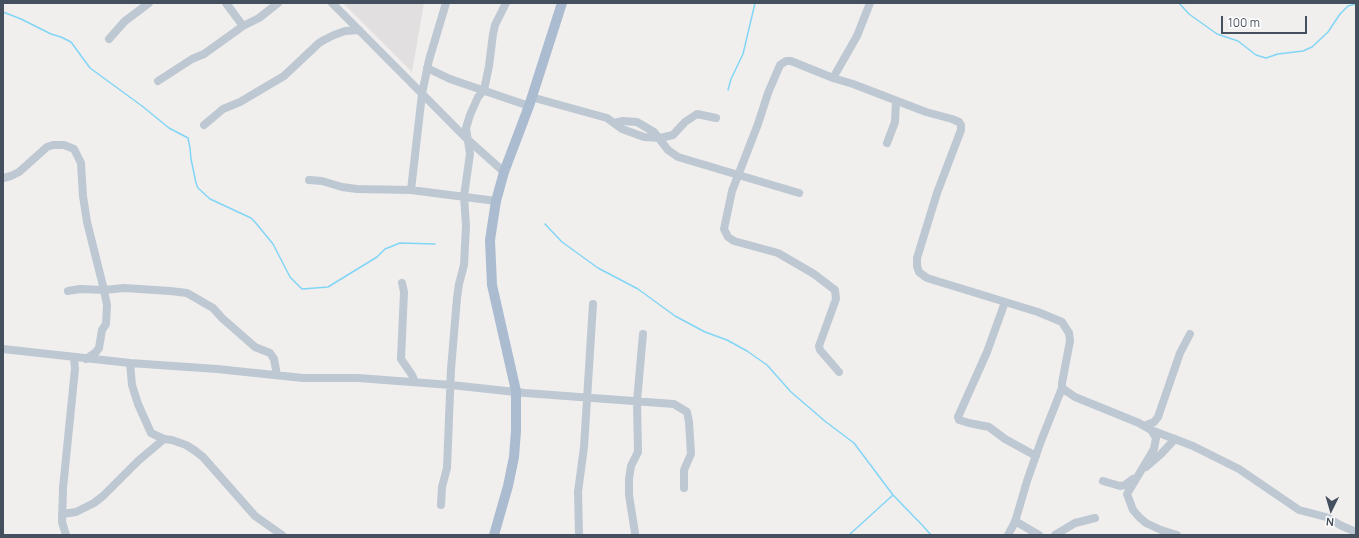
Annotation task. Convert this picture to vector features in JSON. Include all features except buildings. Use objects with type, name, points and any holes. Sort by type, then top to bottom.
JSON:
[{"type":"main road","points":[[494,535],[508,486],[514,457],[516,431],[516,391],[492,285],[490,240],[496,201],[504,172],[530,102],[562,3]]},
{"type":"street","points":[[109,39],[125,22],[149,3]]},
{"type":"street","points":[[226,3],[243,26]]},
{"type":"street","points":[[158,81],[192,59],[204,54],[243,26],[259,18],[278,3]]},
{"type":"street","points":[[332,3],[467,139],[504,172]]},
{"type":"street","points":[[411,190],[422,94],[427,68],[446,3]]},
{"type":"street","points":[[441,505],[442,487],[446,468],[451,369],[458,291],[464,265],[466,226],[464,196],[470,154],[466,128],[478,97],[484,90],[495,25],[506,3]]},
{"type":"street","points":[[833,78],[857,36],[870,3]]},
{"type":"street","points":[[204,125],[223,110],[240,102],[284,76],[319,43],[334,34],[359,30]]},
{"type":"street","points":[[838,372],[820,350],[819,346],[836,299],[835,290],[814,274],[778,253],[762,248],[747,246],[734,241],[728,237],[724,229],[732,191],[758,124],[768,93],[782,63],[786,61],[791,61],[926,112],[959,122],[961,126],[960,134],[937,193],[917,258],[919,272],[927,278],[940,283],[1038,312],[1062,322],[1069,333],[1070,341],[1062,388],[1027,481],[1015,521],[1008,535]]},
{"type":"street","points":[[427,68],[450,79],[484,90],[530,102],[601,116],[614,123],[622,130],[644,137],[678,157],[799,193]]},
{"type":"street","points":[[887,142],[895,122],[896,101]]},
{"type":"street","points":[[644,137],[660,138],[673,135],[684,122],[697,114],[716,118]]},
{"type":"street","points":[[614,123],[622,121],[636,122],[649,128],[660,138],[668,150]]},
{"type":"street","points":[[3,178],[12,176],[19,172],[47,147],[53,145],[64,145],[74,148],[81,163],[88,222],[107,305],[106,324],[102,330],[99,348],[86,359]]},
{"type":"street","points":[[309,180],[322,181],[342,187],[357,189],[411,190],[496,201]]},
{"type":"street","points":[[402,283],[404,292],[401,359],[415,382]]},
{"type":"street","points":[[68,291],[80,289],[104,290],[124,288],[170,290],[186,293],[213,308],[222,318],[256,347],[270,353],[274,359],[277,375]]},
{"type":"street","points":[[1005,302],[987,352],[958,417],[959,420],[989,427],[1005,440],[1036,456]]},
{"type":"street","points":[[579,535],[578,492],[584,447],[593,304]]},
{"type":"street","points":[[635,534],[629,495],[629,484],[631,466],[638,452],[637,401],[643,334]]},
{"type":"street","points":[[1147,428],[1158,417],[1180,353],[1190,334]]},
{"type":"street","points":[[3,349],[74,358],[303,378],[358,378],[674,404],[687,412],[689,422],[691,454],[684,470],[684,488]]},
{"type":"street","points":[[66,535],[62,522],[62,514],[66,450],[75,369],[74,358]]},
{"type":"street","points":[[130,363],[132,385],[138,404],[152,433],[164,439],[179,442],[203,457],[255,516],[282,535]]},
{"type":"street","points":[[1062,388],[1075,397],[1193,446],[1238,469],[1299,510],[1326,517],[1356,532]]},
{"type":"street","points":[[1138,474],[1154,449],[1156,438],[1147,428]]},
{"type":"street","points":[[62,514],[76,512],[94,503],[138,461],[164,439]]},
{"type":"street","points":[[1126,487],[1175,439]]},
{"type":"street","points":[[1103,481],[1116,486],[1126,487]]},
{"type":"street","points":[[1126,487],[1129,501],[1139,517],[1161,530],[1176,535]]},
{"type":"street","points":[[1055,535],[1075,523],[1095,518]]},
{"type":"street","points":[[1015,521],[1039,535]]},
{"type":"shaded area","points":[[343,3],[424,3],[412,72]]},
{"type":"waterway","points":[[728,90],[731,79],[743,54],[755,3]]},
{"type":"waterway","points":[[1086,3],[1092,3]]},
{"type":"waterway","points":[[1179,3],[1189,14],[1217,34],[1238,41],[1256,55],[1266,58],[1278,54],[1303,51],[1312,47],[1328,32],[1340,14],[1348,6],[1356,4]]},
{"type":"waterway","points":[[3,12],[71,42],[90,68],[169,128],[188,138],[198,188],[210,199],[251,218],[273,244],[290,277],[302,289],[328,287],[377,257],[385,249],[400,243],[435,244]]},
{"type":"waterway","points":[[545,224],[562,242],[598,268],[638,289],[675,316],[705,332],[727,340],[747,351],[767,365],[791,392],[826,422],[854,443],[893,495],[931,535]]},
{"type":"waterway","points":[[849,535],[893,495]]}]
